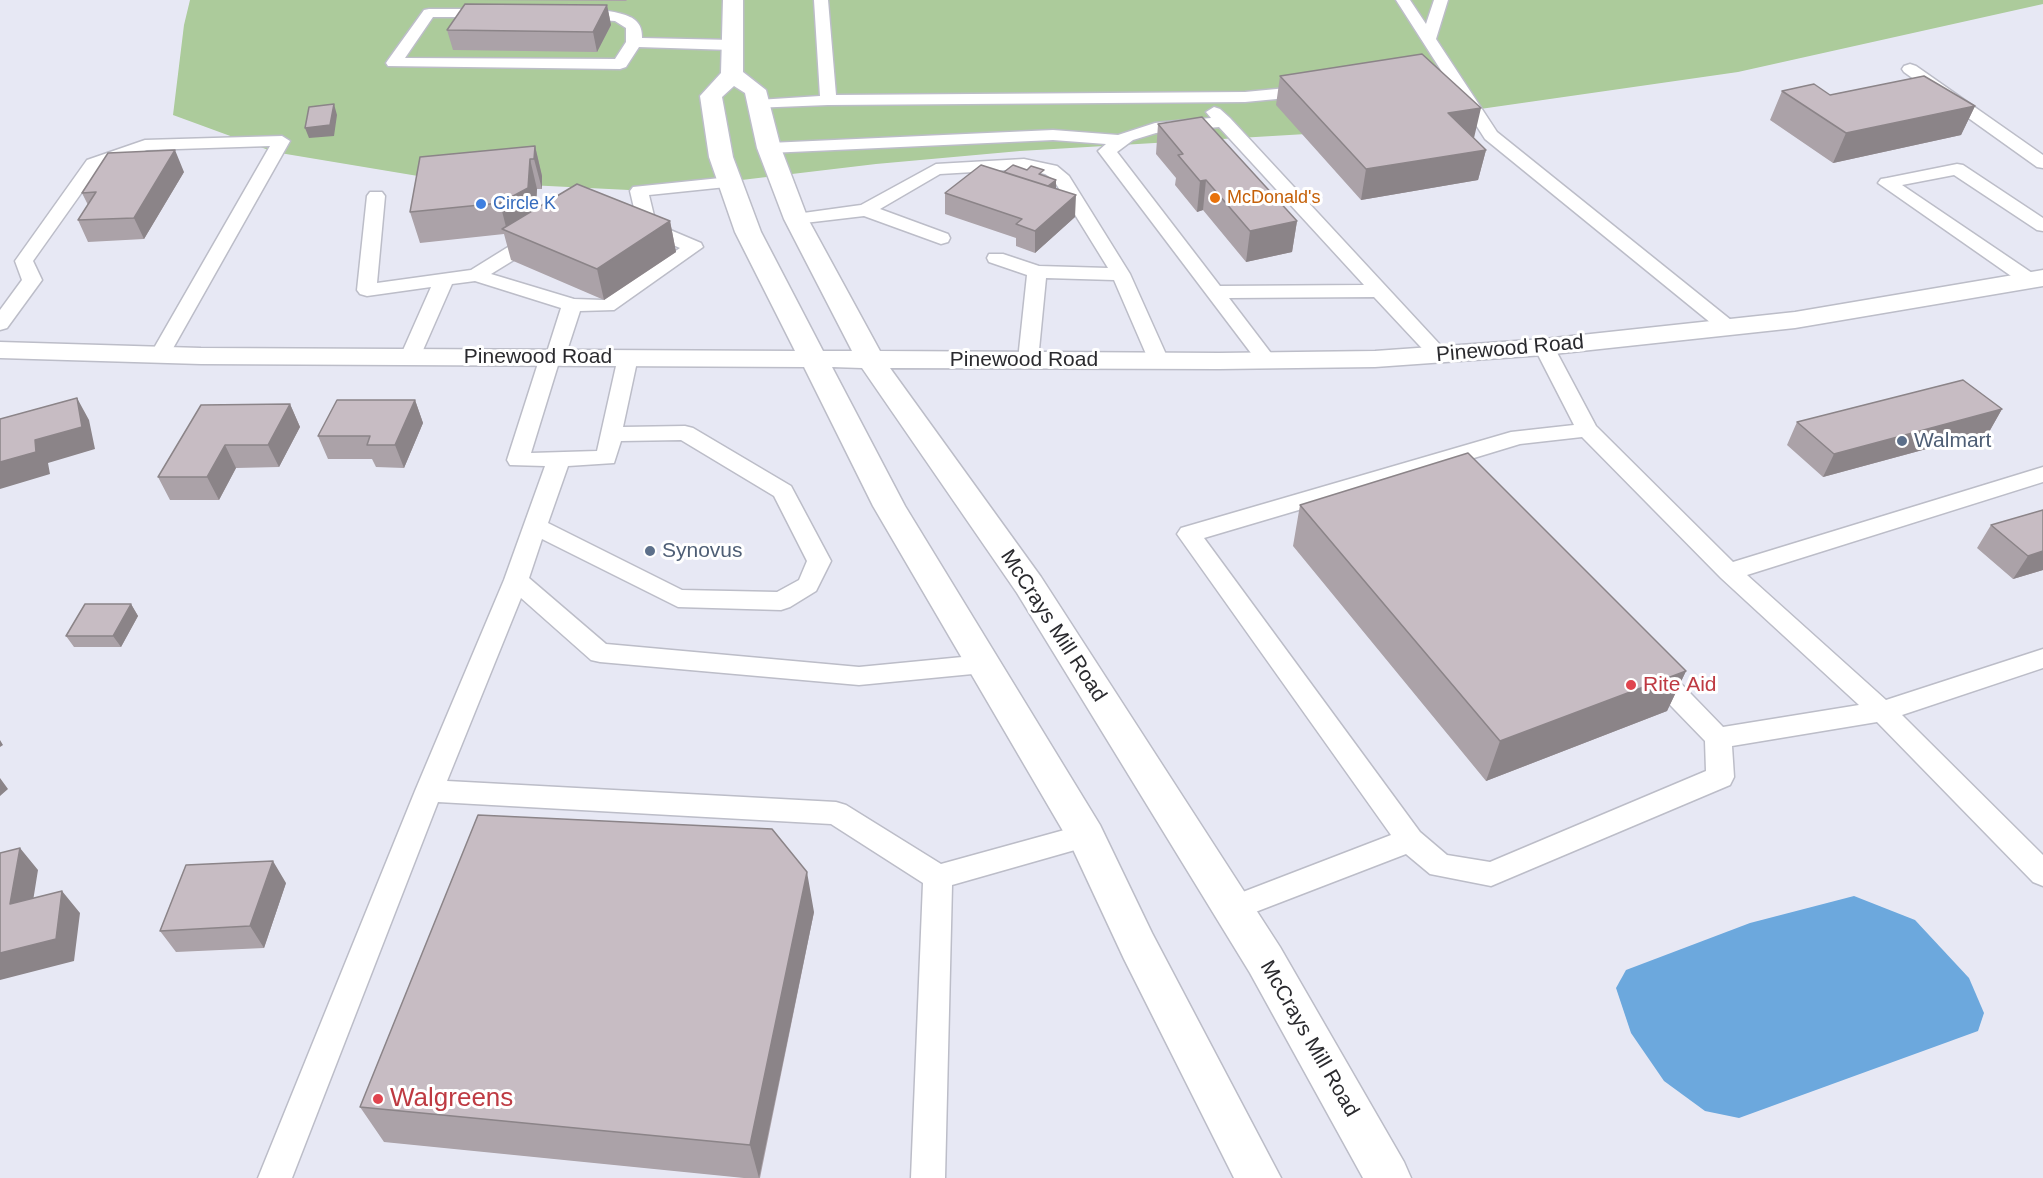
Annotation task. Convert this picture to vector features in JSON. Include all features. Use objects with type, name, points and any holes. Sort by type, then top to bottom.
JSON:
[{"type":"street","points":[[733,0],[732,60],[711,96],[721,157],[748,232],[816,360],[889,506],[1086,836],[1138,945],[1258,1178]]},
{"type":"street","name":"McCrays Mill Road","points":[[732,60],[755,90],[769,148],[796,219],[870,359],[1029,585],[1264,960],[1388,1178]]},
{"type":"street","name":"Pinewood Road","points":[[0,350],[160,355],[816,360],[1267,361],[1375,359],[1544,347],[1729,328],[1795,320],[2037,280]]},
{"type":"lane","points":[[821,0],[828,100]]},
{"type":"lane","points":[[1403,0],[1491,135],[1729,328]]},
{"type":"lane","points":[[1429,39],[1441,0]]},
{"type":"lane","points":[[510,14],[429,13],[394,63],[620,64],[634,42],[633,27],[626,20],[604,15],[557,14]]},
{"type":"lane","points":[[634,42],[732,60]]},
{"type":"lane","points":[[1910,69],[2043,163]]},
{"type":"lane","points":[[1434,80],[1454,78]]},
{"type":"lane","points":[[758,105],[828,100],[1245,97],[1326,89]]},
{"type":"lane","points":[[1200,97],[1438,354]]},
{"type":"lane","points":[[1224,122],[1155,128],[1127,136],[1107,151],[1267,361]]},
{"type":"lane","points":[[769,148],[1053,135],[1121,140]]},
{"type":"lane","points":[[0,324],[32,280],[24,261],[93,164],[145,145],[282,141],[160,355]]},
{"type":"lane","points":[[796,219],[866,210],[936,170],[1035,165],[1060,176],[1121,274],[1159,361]]},
{"type":"lane","points":[[2037,280],[1887,183],[1957,169],[2043,226]]},
{"type":"lane","points":[[656,235],[639,191],[730,182]]},
{"type":"lane","points":[[376,196],[367,290],[476,275],[553,228]]},
{"type":"lane","points":[[866,210],[941,238]]},
{"type":"lane","points":[[476,275],[520,289],[607,306],[694,248],[656,235],[628,218]]},
{"type":"lane","points":[[996,258],[1037,272],[1121,274]]},
{"type":"lane","points":[[1028,360],[1037,272]]},
{"type":"lane","points":[[520,289],[542,273]]},
{"type":"lane","points":[[410,357],[444,280]]},
{"type":"lane","points":[[1215,292],[1380,291]]},
{"type":"lane","points":[[572,299],[518,460],[606,458],[628,357]]},
{"type":"lane","points":[[1544,347],[1587,430],[1729,572],[1882,711],[2043,874]]},
{"type":"lane","points":[[1587,430],[1519,437],[1189,534],[1410,840],[1440,866],[1491,874],[1720,777],[1718,738],[1636,653]]},
{"type":"lane","points":[[535,526],[678,598],[782,601],[808,585],[819,561],[783,490],[685,433],[611,434]]},
{"type":"lane","points":[[1448,458],[1489,500]]},
{"type":"lane","points":[[275,1178],[429,791],[516,580],[559,459]]},
{"type":"lane","points":[[1729,572],[2043,474]]},
{"type":"lane","points":[[516,580],[600,653],[859,676],[983,664]]},
{"type":"lane","points":[[1718,738],[1882,711],[2043,658]]},
{"type":"lane","points":[[429,791],[836,813],[938,877],[1086,836]]},
{"type":"lane","points":[[1232,909],[1410,840]]},
{"type":"lane","points":[[928,1178],[938,877]]},
{"type":"green space","points":[[190,0],[2043,0],[2043,4],[1738,72],[1306,134],[1020,151],[876,164],[649,191],[448,181],[274,152],[173,115],[184,25]]},
{"type":"water","points":[[1854,896],[1915,920],[1969,978],[1984,1013],[1978,1031],[1739,1118],[1705,1111],[1664,1081],[1631,1033],[1616,988],[1626,970],[1750,923]]},
{"type":"building","points":[[465,4],[607,5],[593,32],[447,30]]},
{"type":"building","points":[[1422,54],[1481,108],[1448,113],[1486,150],[1366,169],[1280,76]]},
{"type":"building","points":[[1924,76],[1975,106],[1846,133],[1782,91],[1814,84],[1830,95]]},
{"type":"building","points":[[334,104],[330,125],[305,128],[309,107]]},
{"type":"building","points":[[1202,117],[1297,221],[1250,231],[1206,180],[1200,181],[1178,155],[1183,154],[1158,124]]},
{"type":"building","points":[[535,146],[534,159],[530,159],[528,188],[500,203],[410,212],[420,157]]},
{"type":"building","points":[[175,150],[134,218],[78,220],[96,192],[82,193],[108,153]]},
{"type":"building","points":[[981,165],[1076,195],[1035,231],[1016,224],[1022,219],[945,193]]},
{"type":"building","points":[[1013,165],[1027,170],[1031,166],[1044,170],[1039,174],[1056,180],[1048,186],[1004,172]]},
{"type":"building","points":[[577,184],[670,221],[597,269],[502,229]]},
{"type":"building","points":[[1963,380],[2002,409],[1834,454],[1797,422]]},
{"type":"building","points":[[77,398],[82,427],[35,440],[36,452],[0,462],[0,419]]},
{"type":"building","points":[[337,400],[415,400],[395,445],[367,445],[370,436],[318,436]]},
{"type":"building","points":[[290,404],[268,445],[225,445],[207,477],[158,477],[201,405]]},
{"type":"building","name":"Rite Aid","points":[[1468,453],[1686,671],[1500,741],[1300,505]]},
{"type":"building","points":[[2043,510],[2043,551],[2028,556],[1991,525]]},
{"type":"building","points":[[85,604],[131,604],[113,636],[66,636]]},
{"type":"building","name":"Walgreens","points":[[478,815],[772,829],[807,872],[750,1145],[360,1107]]},
{"type":"building","points":[[20,848],[10,904],[62,891],[56,939],[0,953],[0,853]]},
{"type":"building","points":[[273,861],[250,926],[160,931],[186,865]]},
{"type":"place","name":"McDonald's","points":[[1215,198]]},
{"type":"place","name":"Circle K","points":[[481,204]]},
{"type":"place","name":"Walmart","points":[[1902,441]]},
{"type":"place","name":"Synovus","points":[[650,551]]},
{"type":"place","name":"Rite Aid","points":[[1631,685]]},
{"type":"place","name":"Walgreens","points":[[378,1099]]}]
